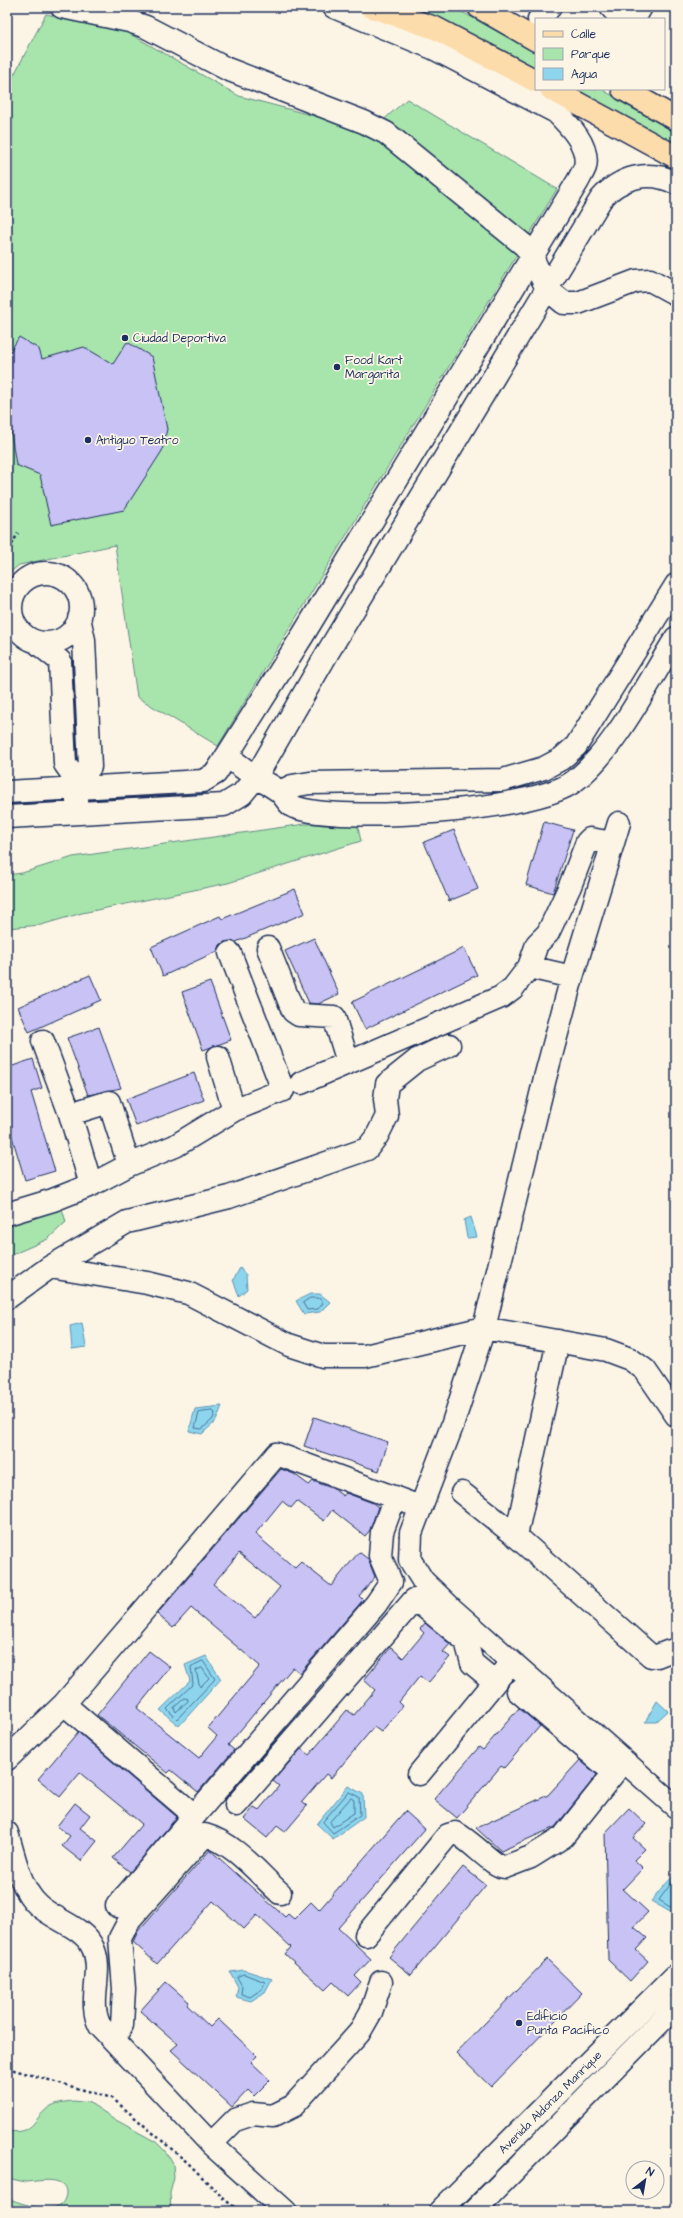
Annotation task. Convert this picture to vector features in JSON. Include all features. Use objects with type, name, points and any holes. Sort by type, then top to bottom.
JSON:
[{"type":"main road","points":[[372,7],[435,28],[535,80]]},
{"type":"main road","points":[[479,7],[534,28]]},
{"type":"main road","points":[[553,90],[676,157]]},
{"type":"main road","points":[[625,90],[676,119]]},
{"type":"street","points":[[62,7],[129,21],[146,27],[227,69],[364,122],[386,133],[525,246],[532,256],[547,289],[564,302],[578,303],[636,281],[650,280],[676,294]]},
{"type":"street","points":[[7,792],[77,785],[203,781],[216,773],[303,635],[578,181],[585,166],[585,158],[581,143],[572,127],[556,112],[433,48],[334,7]]},
{"type":"street","points":[[542,18],[550,7]]},
{"type":"street","points":[[611,7],[621,18]]},
{"type":"street","points":[[635,18],[641,7]]},
{"type":"street","points":[[7,817],[224,805],[242,794],[256,777],[328,652],[602,199],[610,190],[621,182],[635,177],[649,176],[676,182]]},
{"type":"street","points":[[578,181],[602,199]]},
{"type":"street","points":[[77,785],[90,767],[84,640],[79,618],[80,604],[76,591],[67,581],[55,575],[41,574],[28,578],[18,587],[12,599],[11,612],[15,625],[24,636],[36,642],[60,661],[65,764],[77,785],[77,814]]},
{"type":"street","points":[[280,792],[292,786],[310,783],[503,780],[544,768],[561,759],[576,746],[676,585]]},
{"type":"street","points":[[36,642],[50,643],[63,639],[73,630],[79,618]]},
{"type":"street","points":[[303,635],[328,652]]},
{"type":"street","points":[[227,756],[280,792],[292,806],[315,812],[383,815],[469,808],[539,797],[560,790],[574,782],[592,765],[608,746],[676,638]]},
{"type":"street","points":[[366,1935],[448,1835],[455,1833],[463,1836],[502,1868],[531,1857],[563,1837],[614,1773],[511,1662],[423,1581],[410,1560],[411,1533],[452,1426],[484,1328],[545,1078],[572,977],[619,823]]},
{"type":"street","points":[[302,1083],[501,997],[513,988],[529,967],[537,944],[548,933],[570,886],[587,842],[590,839],[613,843]]},
{"type":"street","points":[[268,948],[293,1011],[299,1015],[334,1017],[348,1062]]},
{"type":"street","points":[[7,1214],[53,1200],[91,1185],[129,1165],[175,1146],[234,1110],[283,1090],[230,952]]},
{"type":"street","points":[[529,967],[572,977]]},
{"type":"street","points":[[43,1041],[70,1114],[91,1185]]},
{"type":"street","points":[[7,1298],[50,1268],[127,1222],[229,1197],[367,1149],[377,1136],[387,1116],[385,1099],[387,1084],[417,1060],[449,1046]]},
{"type":"street","points":[[218,1057],[234,1110]]},
{"type":"street","points":[[70,1114],[109,1102],[129,1165]]},
{"type":"street","points":[[50,1268],[147,1283],[188,1293],[289,1345],[323,1356],[365,1356],[484,1328],[606,1350],[630,1359],[645,1370],[676,1415]]},
{"type":"street","points":[[516,1536],[558,1341]]},
{"type":"street","points":[[7,1759],[64,1704],[277,1454],[420,1507]]},
{"type":"street","points":[[462,1493],[516,1536],[651,1656],[657,1656],[670,1651]]},
{"type":"street","points":[[117,1906],[376,1604],[391,1582],[380,1556],[382,1532],[395,1497]]},
{"type":"street","points":[[236,1805],[414,1600],[416,1600],[466,1641],[472,1663],[495,1682]]},
{"type":"street","points":[[419,1774],[511,1662]]},
{"type":"street","points":[[518,1691],[572,1726],[676,1807]]},
{"type":"street","points":[[64,1704],[194,1815]]},
{"type":"street","points":[[7,1833],[20,1877],[36,1904],[52,1917],[77,1931],[87,1939],[93,1948],[97,1961],[96,2019],[100,2026],[211,2144],[286,2211]]},
{"type":"street","points":[[113,2039],[122,2025],[124,1989],[120,1938],[130,1919],[205,1835],[214,1837],[229,1847],[280,1893]]},
{"type":"street","name":"Avenida Aldonza Manrique","points":[[440,2211],[676,1975]]},
{"type":"street","points":[[211,2144],[235,2120],[253,2114],[273,2116],[293,2106],[359,2033],[370,2012],[381,1982]]},
{"type":"street","name":"Avenida Aldonza Manrique","points":[[474,2211],[676,2006]]},
{"type":"path","points":[[9,550],[18,533]]},
{"type":"path","points":[[7,2068],[112,2098],[188,2163],[225,2200],[240,2211]]},
{"type":"green space","points":[[413,7],[453,7],[535,52],[535,67],[457,27]]},
{"type":"green space","points":[[46,14],[125,31],[239,96],[371,131],[407,99],[557,189],[218,746],[137,697],[115,545],[19,565],[7,575],[7,88]]},
{"type":"green space","points":[[576,90],[603,90],[676,132],[676,146]]},
{"type":"green space","points":[[357,823],[361,841],[228,883],[82,913],[41,925],[7,928],[7,875],[22,873],[73,857],[305,824]]},
{"type":"green space","points":[[59,1199],[66,1222],[48,1239],[7,1257],[7,1213]]},
{"type":"green space","points":[[74,2101],[90,2103],[116,2120],[156,2142],[166,2152],[173,2164],[174,2178],[170,2193],[171,2211],[7,2211],[7,2198],[29,2205],[47,2208],[55,2207],[61,2204],[65,2198],[65,2188],[58,2182],[49,2180],[25,2182],[7,2178],[7,2131],[16,2132],[28,2129],[51,2106]]},
{"type":"water","points":[[471,1217],[477,1237],[467,1238],[464,1220]]},
{"type":"water","points":[[240,1268],[246,1275],[247,1289],[239,1296],[233,1280]]},
{"type":"water","points":[[310,1294],[320,1294],[330,1302],[320,1312],[304,1314],[296,1301]]},
{"type":"water","points":[[82,1323],[86,1347],[72,1349],[70,1326]]},
{"type":"water","points":[[222,1406],[216,1421],[202,1434],[189,1431],[195,1409]]},
{"type":"water","points":[[206,1656],[221,1679],[179,1726],[160,1710],[190,1681],[185,1665]]},
{"type":"water","points":[[657,1701],[668,1711],[656,1722],[645,1722]]},
{"type":"water","points":[[348,1786],[363,1794],[364,1817],[333,1839],[317,1824]]},
{"type":"water","points":[[676,1875],[676,1909],[670,1912],[651,1901],[666,1883]]},
{"type":"water","points":[[244,1970],[272,1979],[265,1992],[251,2001],[236,1997],[238,1987],[230,1972]]},
{"type":"building","name":"Antiguo Teatro","points":[[19,337],[39,349],[42,359],[84,347],[113,364],[127,342],[152,357],[167,429],[162,451],[124,510],[51,525],[40,475],[16,465],[10,427],[7,425],[7,357]]},
{"type":"building","points":[[544,822],[573,830],[553,893],[526,885]]},
{"type":"building","points":[[454,830],[478,889],[449,901],[424,842]]},
{"type":"building","points":[[295,889],[305,913],[236,942],[225,942],[220,945],[218,951],[163,976],[151,947],[220,916],[222,919]]},
{"type":"building","points":[[314,938],[339,994],[318,1004],[309,1003],[285,951]]},
{"type":"building","points":[[464,948],[477,975],[365,1029],[352,1002]]},
{"type":"building","points":[[90,975],[101,1000],[29,1032],[18,1007]]},
{"type":"building","points":[[210,982],[231,1040],[203,1050],[182,992]]},
{"type":"building","points":[[99,1027],[121,1088],[88,1095],[67,1038]]},
{"type":"building","points":[[33,1059],[42,1088],[31,1092],[55,1171],[25,1180],[7,1120],[7,1068]]},
{"type":"building","points":[[194,1073],[204,1100],[136,1126],[126,1099]]},
{"type":"building","points":[[314,1417],[388,1442],[379,1471],[304,1446]]},
{"type":"building","points":[[281,1469],[294,1474],[309,1485],[313,1481],[334,1489],[343,1496],[346,1493],[373,1503],[378,1507],[370,1530],[365,1536],[332,1510],[324,1521],[297,1501],[291,1508],[282,1501],[255,1534],[295,1568],[301,1562],[331,1586],[359,1552],[368,1559],[375,1577],[359,1596],[363,1600],[300,1673],[293,1667],[228,1745],[234,1750],[198,1792],[171,1770],[168,1773],[97,1715],[149,1651],[170,1667],[137,1708],[199,1758],[217,1736],[208,1728],[260,1666],[191,1608],[173,1628],[157,1614]],"holes":[[[239,1553],[280,1587],[255,1618],[213,1584]]]},
{"type":"building","points":[[425,1623],[450,1644],[443,1652],[450,1657],[428,1683],[420,1676],[399,1702],[403,1706],[381,1732],[374,1727],[331,1778],[326,1774],[302,1802],[307,1806],[285,1832],[277,1826],[267,1838],[244,1819],[254,1807],[259,1810],[279,1786],[273,1781],[301,1749],[309,1755],[347,1710],[354,1715],[375,1690],[364,1680],[391,1647],[403,1658],[424,1633],[420,1629]]},
{"type":"building","points":[[519,1708],[540,1726],[504,1768],[501,1766],[457,1818],[434,1799],[479,1747],[483,1750]]},
{"type":"building","points":[[78,1732],[177,1817],[130,1872],[113,1858],[142,1824],[80,1773],[60,1797],[38,1779]]},
{"type":"building","points":[[580,1760],[597,1775],[555,1827],[501,1851],[476,1828],[548,1795]]},
{"type":"building","points":[[75,1803],[90,1815],[80,1828],[97,1841],[81,1861],[62,1846],[70,1836],[57,1826]]},
{"type":"building","points":[[629,1808],[646,1824],[633,1838],[645,1849],[634,1860],[643,1868],[623,1889],[648,1912],[634,1927],[647,1938],[636,1950],[648,1961],[630,1981],[608,1960],[605,1833]]},
{"type":"building","points":[[405,1811],[425,1829],[338,1928],[371,1959],[355,1976],[361,1982],[348,1996],[333,1982],[325,1990],[285,1954],[291,1947],[257,1915],[244,1929],[213,1901],[157,1964],[133,1942],[138,1931],[210,1850],[285,1917],[288,1914],[294,1919],[311,1902],[319,1910]]},
{"type":"building","points":[[463,1867],[486,1885],[411,1975],[389,1957]]},
{"type":"building","name":"Edificio Punta Pacífico","points":[[547,1959],[582,1993],[491,2087],[456,2053]]},
{"type":"building","points":[[166,1982],[189,2002],[187,2005],[210,2027],[218,2019],[257,2056],[251,2062],[270,2080],[254,2096],[248,2090],[232,2107],[171,2050],[178,2044],[140,2011]]},
{"type":"place","name":"Ciudad Deportiva","points":[[125,338]]},
{"type":"place","name":"Food Kart Margarita","points":[[337,367]]},
{"type":"place","name":"Antiguo Teatro","points":[[88,440]]},
{"type":"place","name":"Edificio Punta Pacífico","points":[[519,2023]]}]
